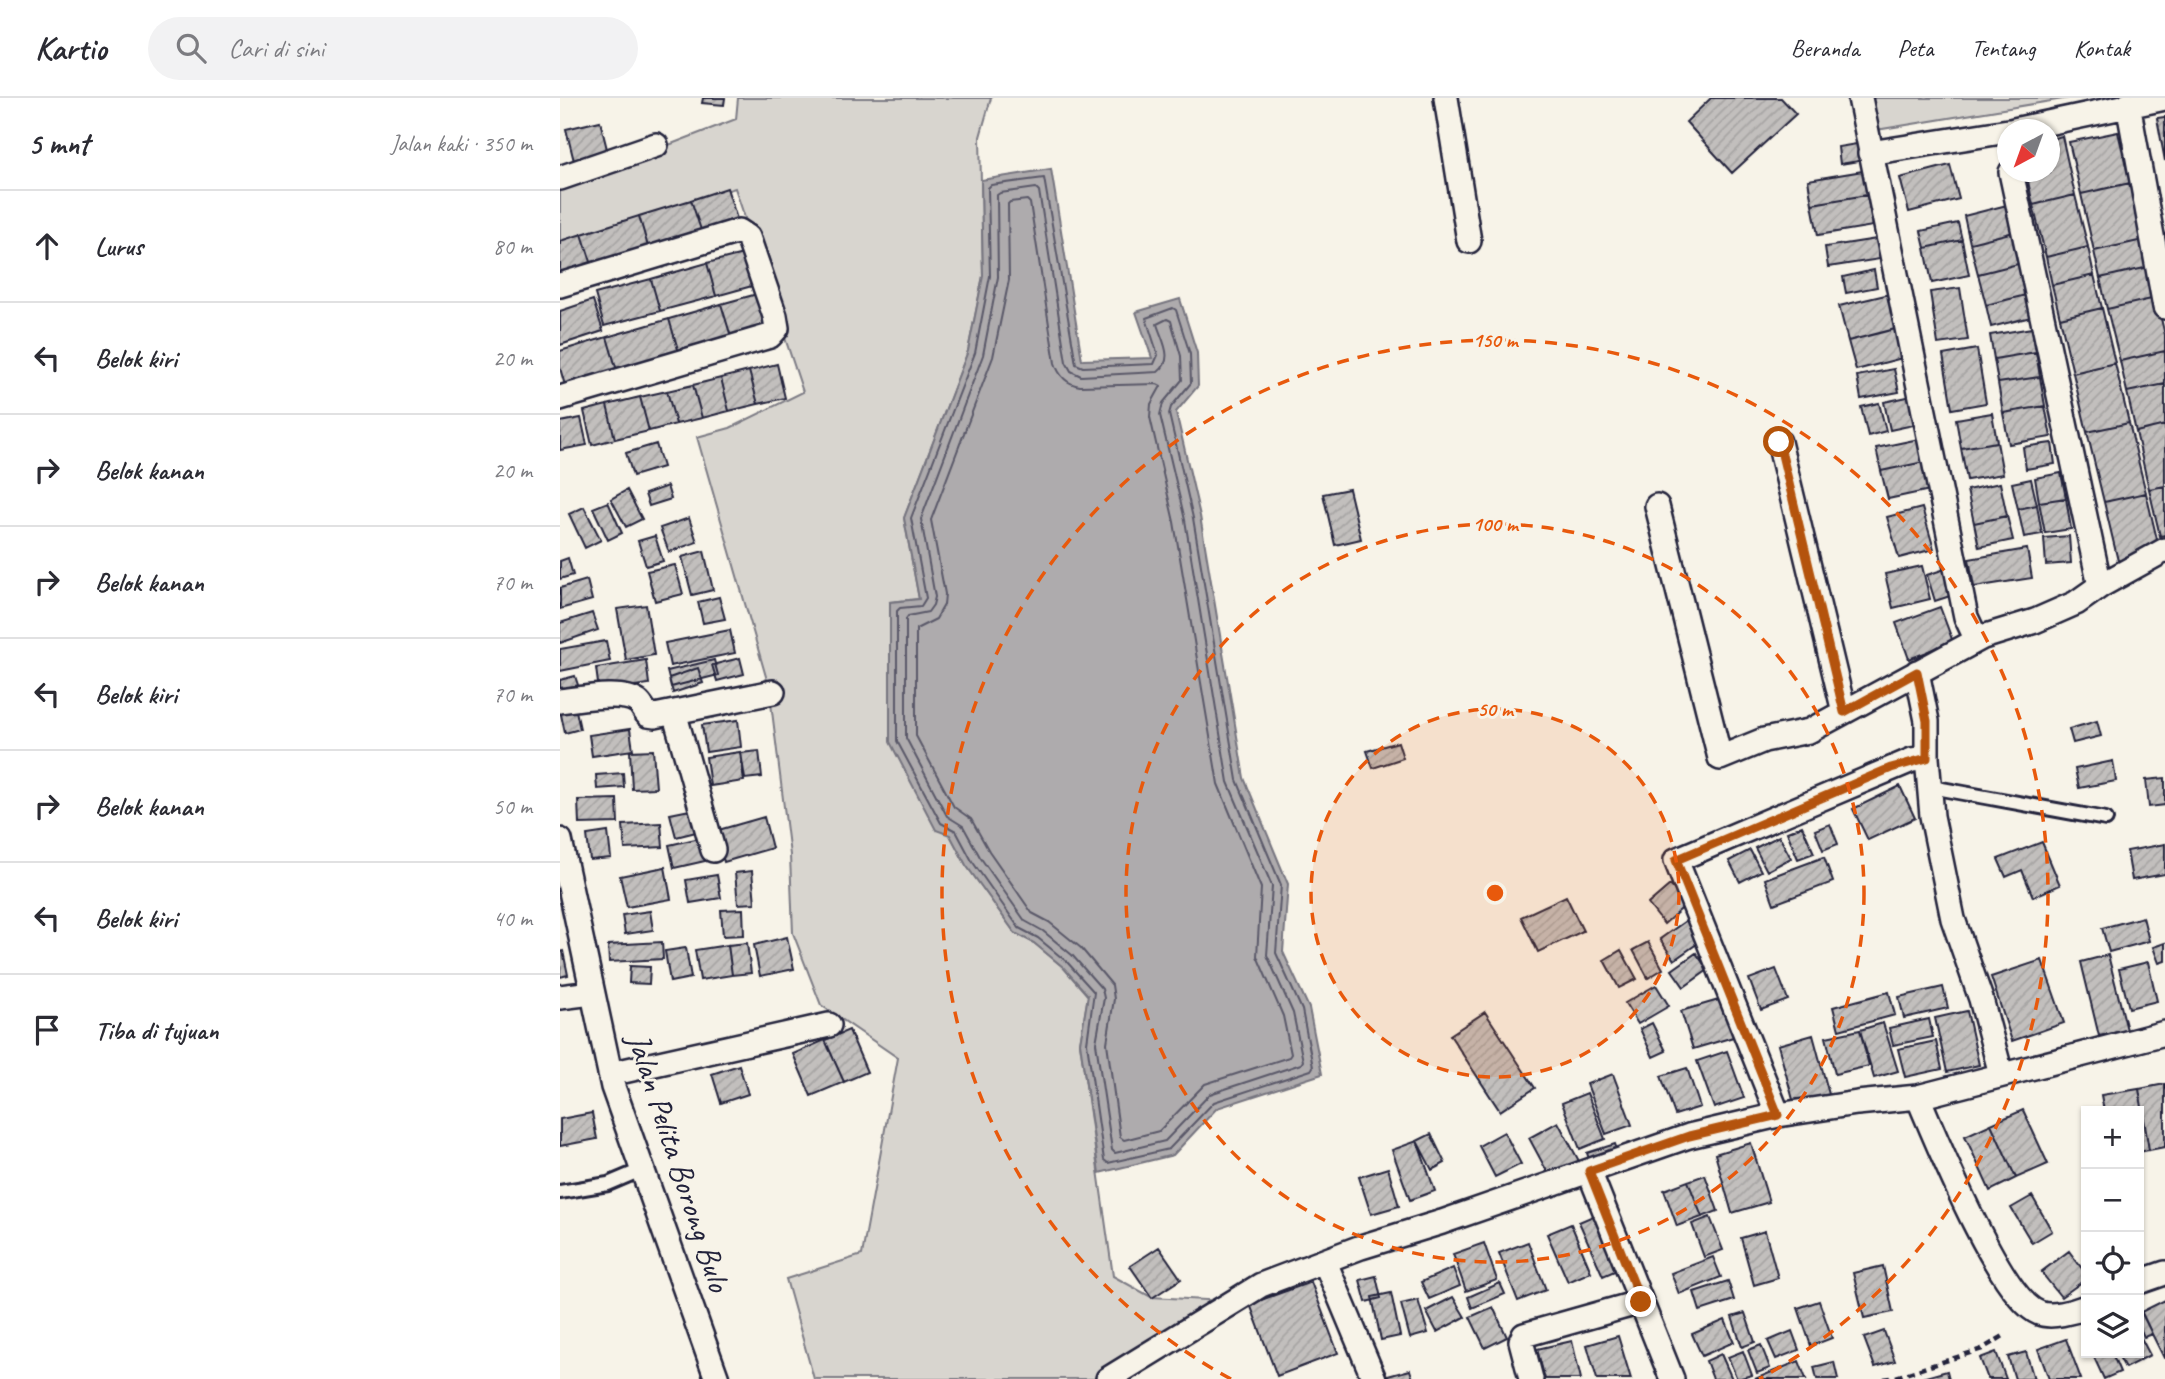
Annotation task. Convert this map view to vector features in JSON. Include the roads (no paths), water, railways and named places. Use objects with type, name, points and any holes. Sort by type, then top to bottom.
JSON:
[{"type":"street","points":[[1446,98],[1469,241]]},
{"type":"street","points":[[1860,98],[1966,617],[1973,632],[1983,637]]},
{"type":"street","points":[[2060,123],[2128,104],[2165,98]]},
{"type":"street","points":[[2128,104],[2165,307]]},
{"type":"street","points":[[1870,153],[1997,138]]},
{"type":"street","points":[[560,178],[656,145]]},
{"type":"street","points":[[2013,182],[2100,586]]},
{"type":"street","points":[[560,285],[739,232],[748,237],[777,328],[770,336],[758,340],[560,398]]},
{"type":"street","points":[[1779,442],[1844,712]]},
{"type":"street","points":[[1657,506],[1720,758],[1764,740],[1809,731],[1983,637],[2035,621],[2076,603],[2100,586],[2165,550]]},
{"type":"street","points":[[1917,672],[1927,721],[1932,816],[1954,919],[2001,1074]]},
{"type":"street","points":[[560,701],[612,696],[636,701],[648,715],[773,692]]},
{"type":"street","points":[[674,712],[713,850]]},
{"type":"street","points":[[1778,1115],[1676,860],[1891,768],[1927,758]]},
{"type":"street","name":"Jalan Pelita Borong Bulo","points":[[560,839],[610,1074],[641,1170],[717,1379]]},
{"type":"street","points":[[560,997],[592,993]]},
{"type":"street","points":[[610,1074],[829,1025]]},
{"type":"street","points":[[1108,1379],[1261,1286],[1362,1247],[1689,1136],[1778,1115],[1918,1097],[2165,1033]]},
{"type":"street","points":[[1918,1097],[1985,1244],[2027,1306],[2040,1314],[2081,1309]]},
{"type":"street","points":[[1589,1171],[1672,1379]]},
{"type":"street","points":[[1325,1262],[1374,1379]]},
{"type":"street","points":[[2144,1280],[2165,1273]]},
{"type":"street","points":[[1531,1379],[1521,1341],[1524,1335],[1641,1302]]},
{"type":"lane","points":[[1931,787],[2106,820]]},
{"type":"lane","points":[[560,1192],[608,1184],[641,1170]]},
{"type":"water","points":[[1051,169],[1082,360],[1152,358],[1136,312],[1180,299],[1197,353],[1198,386],[1176,412],[1200,516],[1244,778],[1288,884],[1283,952],[1309,1008],[1322,1074],[1217,1108],[1173,1155],[1099,1173],[1080,1043],[1088,995],[1063,967],[1034,943],[1015,933],[966,865],[950,835],[936,830],[890,742],[890,602],[919,599],[904,518],[968,351],[983,276],[981,180]]}]
